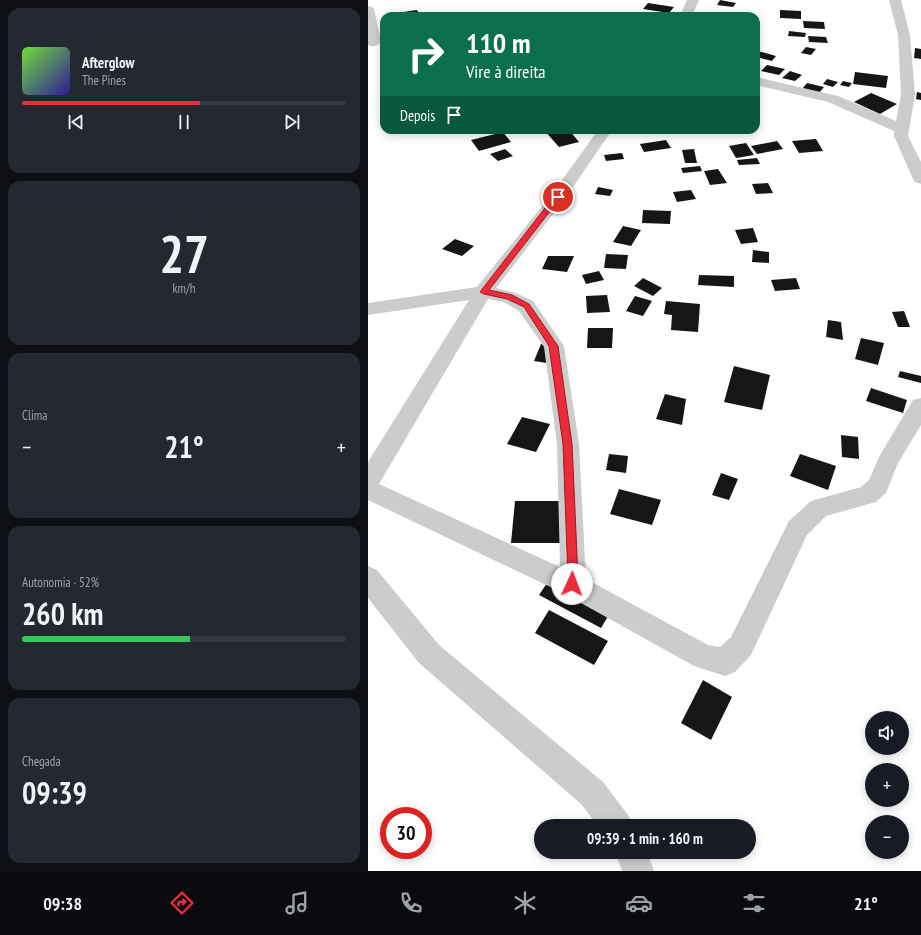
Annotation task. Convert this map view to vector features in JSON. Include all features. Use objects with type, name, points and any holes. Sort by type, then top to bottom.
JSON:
[{"type":"street","points":[[688,12],[693,0]]},
{"type":"street","points":[[895,0],[904,35],[908,95],[901,128],[901,136],[921,179]]},
{"type":"street","points":[[368,9],[375,44]]},
{"type":"street","points":[[760,82],[833,99],[901,128]]},
{"type":"street","points":[[368,482],[484,292],[558,197],[602,134]]},
{"type":"street","points":[[368,309],[484,292],[509,297],[526,306],[554,346],[568,444],[572,584]]},
{"type":"street","points":[[368,489],[572,584],[704,657],[725,662],[741,646],[798,528],[808,516],[819,508],[868,495],[878,486],[888,461],[921,406]]},
{"type":"street","points":[[368,578],[428,654],[592,793],[612,819]]},
{"type":"street","points":[[634,859],[638,871]]},
{"type":"building","points":[[720,0],[736,3],[733,7],[717,5]]},
{"type":"building","points":[[648,3],[674,7],[670,12],[643,9]]},
{"type":"building","points":[[417,10],[418,12],[403,12]]},
{"type":"building","points":[[780,10],[801,11],[801,19],[780,18]]},
{"type":"building","points":[[803,21],[824,22],[825,29],[804,28]]},
{"type":"building","points":[[789,31],[806,33],[805,37],[788,36]]},
{"type":"building","points":[[808,36],[826,37],[828,43],[809,42]]},
{"type":"building","points":[[806,47],[816,49],[811,55],[801,53]]},
{"type":"building","points":[[915,48],[921,49],[921,59],[914,58]]},
{"type":"building","points":[[760,52],[776,56],[772,61],[760,58]]},
{"type":"building","points":[[767,65],[785,69],[779,75],[761,71]]},
{"type":"building","points":[[790,71],[802,75],[795,81],[782,78]]},
{"type":"building","points":[[855,72],[888,76],[886,88],[853,84]]},
{"type":"building","points":[[827,79],[838,82],[833,87],[823,84]]},
{"type":"building","points":[[843,81],[852,83],[849,87],[840,85]]},
{"type":"building","points":[[807,83],[824,87],[819,93],[802,89]]},
{"type":"building","points":[[917,92],[921,93],[921,100],[916,99]]},
{"type":"building","points":[[871,93],[897,104],[880,114],[854,102]]},
{"type":"building","points":[[495,134],[505,134],[511,142],[479,151],[471,140]]},
{"type":"building","points":[[548,134],[572,134],[579,142],[559,147]]},
{"type":"building","points":[[816,139],[823,151],[799,153],[792,141]]},
{"type":"building","points":[[666,140],[671,148],[644,152],[640,144]]},
{"type":"building","points":[[777,141],[783,149],[757,154],[751,146]]},
{"type":"building","points":[[746,143],[754,155],[736,158],[729,146]]},
{"type":"building","points":[[505,149],[513,156],[498,161],[490,154]]},
{"type":"building","points":[[694,149],[697,163],[685,163],[682,150]]},
{"type":"building","points":[[622,153],[624,159],[606,161],[604,155]]},
{"type":"building","points":[[757,158],[760,164],[739,165],[737,160]]},
{"type":"building","points":[[700,166],[702,171],[683,173],[681,168]]},
{"type":"building","points":[[718,169],[727,183],[710,185],[704,171]]},
{"type":"building","points":[[768,183],[773,193],[756,194],[752,184]]},
{"type":"building","points":[[598,187],[613,190],[610,196],[595,194]]},
{"type":"building","points":[[691,190],[696,199],[677,202],[673,192]]},
{"type":"building","points":[[643,210],[671,211],[670,224],[642,223]]},
{"type":"building","points":[[623,226],[641,230],[631,246],[613,242]]},
{"type":"building","points":[[753,228],[758,242],[741,244],[735,230]]},
{"type":"building","points":[[455,239],[474,246],[462,256],[442,249]]},
{"type":"building","points":[[753,250],[769,252],[769,263],[752,262]]},
{"type":"building","points":[[606,254],[628,255],[626,269],[604,268]]},
{"type":"building","points":[[548,256],[574,256],[567,272],[542,269]]},
{"type":"building","points":[[599,271],[604,280],[586,284],[582,275]]},
{"type":"building","points":[[699,275],[734,276],[734,287],[698,285]]},
{"type":"building","points":[[643,278],[662,288],[653,296],[634,286]]},
{"type":"building","points":[[796,278],[800,289],[775,291],[771,280]]},
{"type":"building","points":[[607,295],[610,312],[587,313],[586,296]]},
{"type":"building","points":[[635,296],[652,301],[643,316],[626,311]]},
{"type":"building","points":[[666,301],[700,304],[698,332],[671,330],[672,315],[664,314]]},
{"type":"building","points":[[904,311],[910,327],[898,327],[892,312]]},
{"type":"building","points":[[828,320],[841,322],[843,340],[826,337]]},
{"type":"building","points":[[588,328],[613,328],[612,348],[587,348]]},
{"type":"building","points":[[861,338],[884,343],[878,365],[855,359]]},
{"type":"building","points":[[541,344],[554,346],[547,363],[534,361]]},
{"type":"building","points":[[734,366],[770,375],[762,410],[724,402]]},
{"type":"building","points":[[900,371],[921,376],[921,383],[898,377]]},
{"type":"building","points":[[871,388],[907,400],[903,413],[866,401]]},
{"type":"building","points":[[665,394],[686,399],[682,425],[656,419]]},
{"type":"building","points":[[522,417],[550,424],[536,452],[507,444]]},
{"type":"building","points":[[841,435],[858,437],[859,459],[842,457]]},
{"type":"building","points":[[609,454],[628,456],[626,473],[606,470]]},
{"type":"building","points":[[800,454],[836,466],[828,490],[790,476]]},
{"type":"building","points":[[721,473],[738,479],[729,500],[712,495]]},
{"type":"building","points":[[619,489],[661,500],[652,525],[610,514]]},
{"type":"building","points":[[515,501],[563,501],[560,543],[511,543]]},
{"type":"building","points":[[549,580],[610,613],[601,628],[539,595]]},
{"type":"building","points":[[549,610],[608,641],[594,665],[535,633]]},
{"type":"building","points":[[703,680],[732,697],[711,740],[681,723]]},
{"type":"route","points":[[558,197],[484,292],[509,297],[526,306],[552,341],[554,346],[568,444],[572,584]]}]
